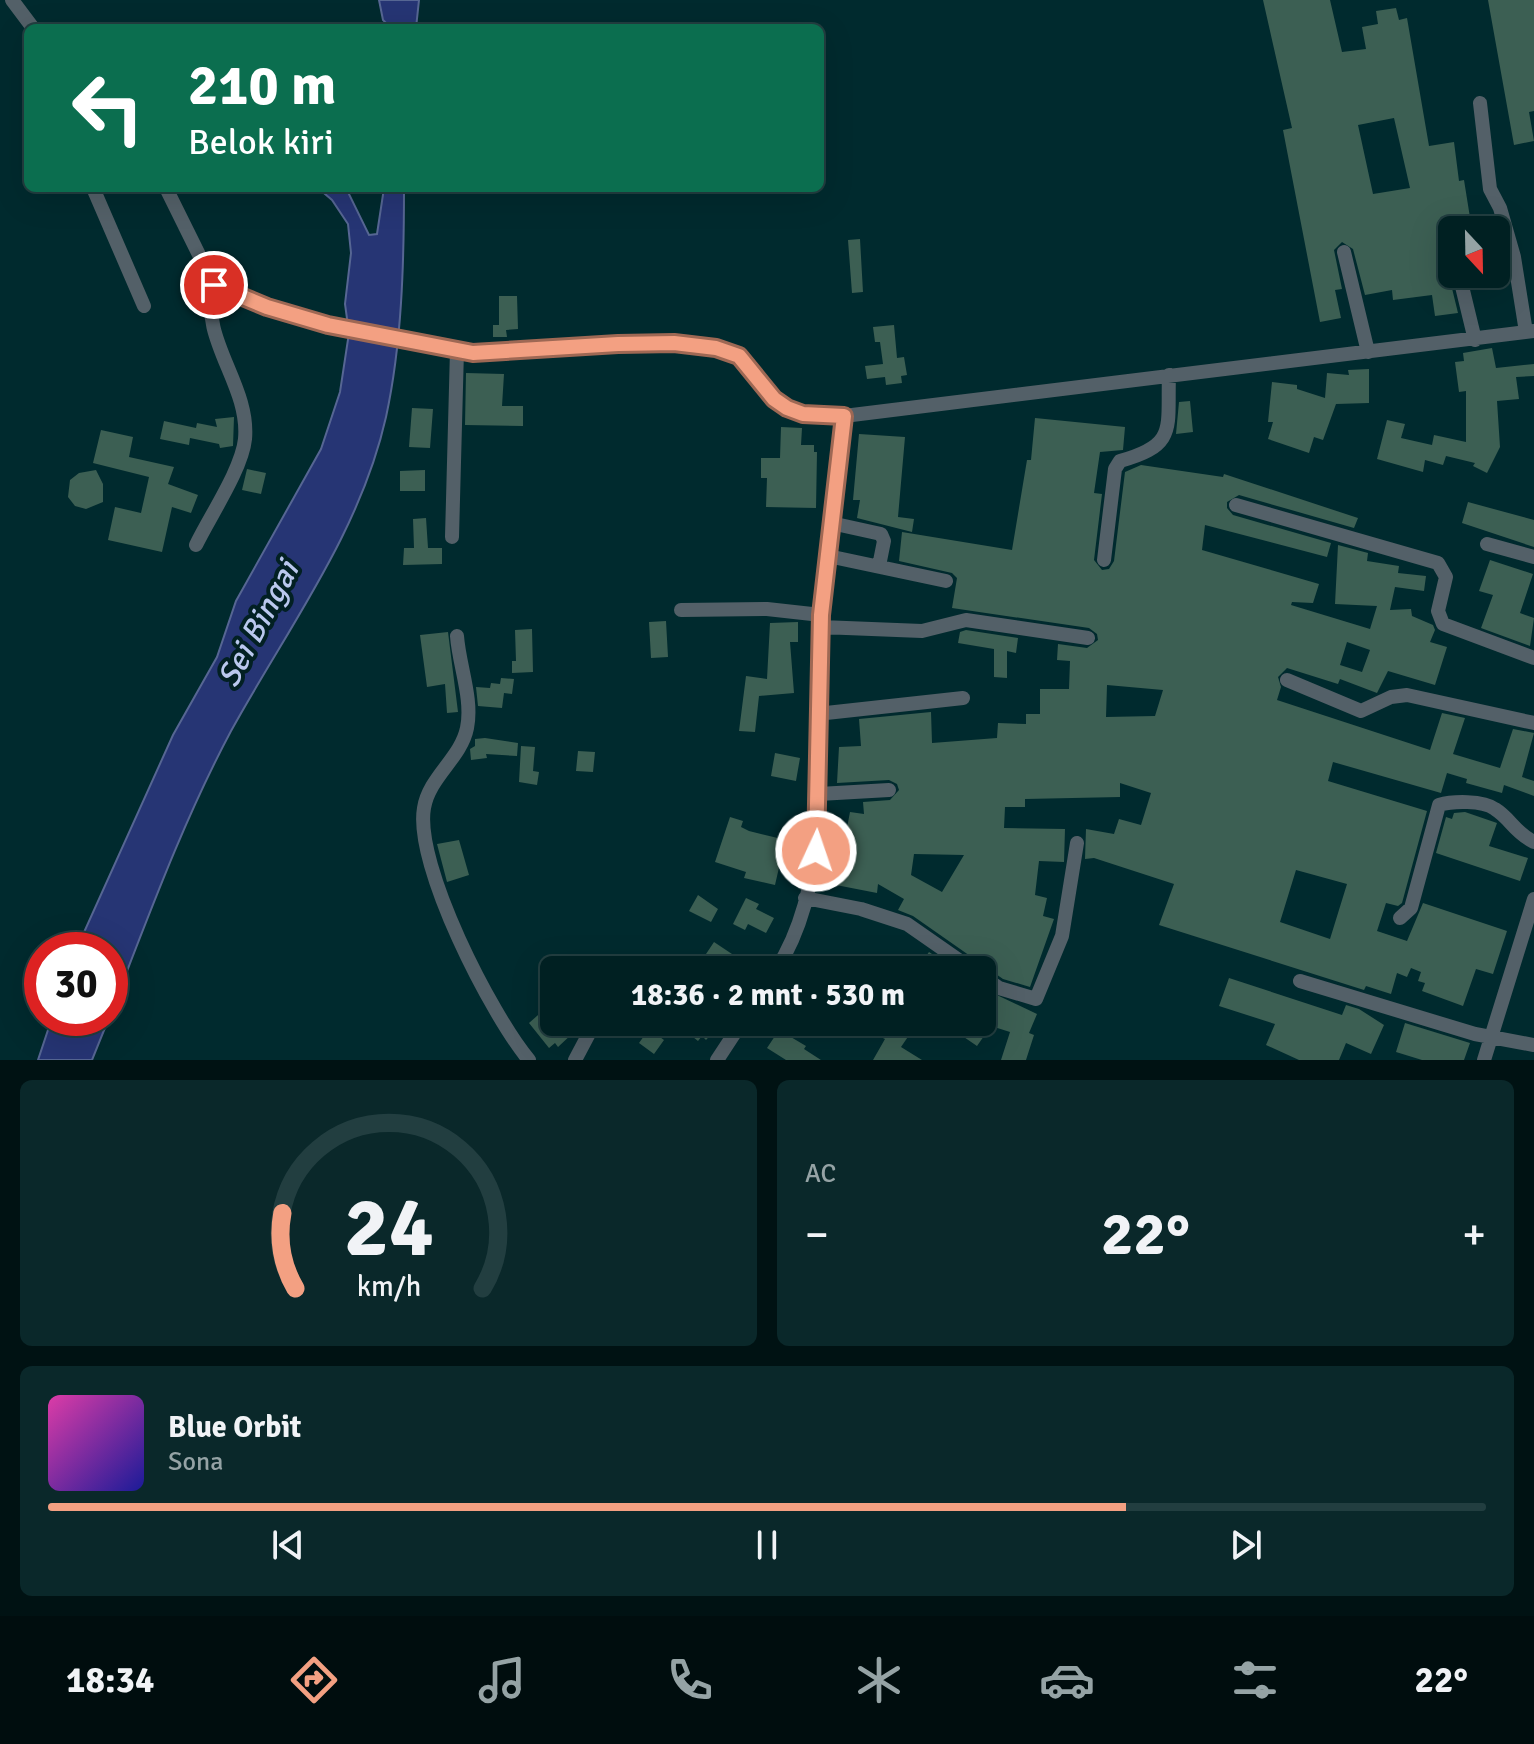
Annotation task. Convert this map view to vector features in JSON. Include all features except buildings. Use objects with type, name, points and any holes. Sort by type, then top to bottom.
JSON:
[{"type":"street","points":[[12,0],[30,24]]},
{"type":"street","points":[[214,285],[267,307],[328,325],[473,353],[578,345],[695,344],[739,356],[774,399],[787,408],[803,414],[844,416],[1530,332],[1514,257],[1500,208],[1490,189],[1480,103]]},
{"type":"street","points":[[95,192],[144,306]]},
{"type":"street","points":[[168,192],[214,285],[209,318],[233,383],[245,437],[196,545]]},
{"type":"street","points":[[1344,252],[1368,352]]},
{"type":"street","points":[[1462,288],[1475,340]]},
{"type":"street","points":[[452,537],[457,350]]},
{"type":"street","points":[[1104,560],[1115,469],[1120,461],[1154,448],[1165,437],[1169,375]]},
{"type":"street","points":[[785,956],[795,941],[814,868],[819,794],[817,714],[821,621],[844,416]]},
{"type":"street","points":[[1236,505],[1438,563],[1446,577],[1438,611],[1443,624],[1534,658]]},
{"type":"street","points":[[831,523],[881,534],[884,541],[879,566]]},
{"type":"street","points":[[1487,544],[1534,557]]},
{"type":"street","points":[[828,556],[946,581]]},
{"type":"street","points":[[681,610],[767,609],[821,621],[922,631],[966,620],[1088,638]]},
{"type":"street","points":[[457,636],[468,709],[467,729],[427,795],[424,834],[448,915],[498,1012],[529,1060]]},
{"type":"street","points":[[1287,680],[1361,711],[1391,697],[1407,695],[1534,723]]},
{"type":"street","points":[[817,714],[963,698]]},
{"type":"street","points":[[819,794],[889,790]]},
{"type":"street","points":[[1400,918],[1411,908],[1439,805],[1452,801],[1495,808],[1518,834],[1534,842]]},
{"type":"street","points":[[996,986],[1029,999],[1038,997],[1062,936],[1077,843]]},
{"type":"street","points":[[805,898],[861,909],[907,924],[953,956]]},
{"type":"street","points":[[1484,1060],[1534,899]]},
{"type":"street","points":[[1300,981],[1491,1038],[1534,1045]]},
{"type":"street","points":[[575,1060],[588,1036]]},
{"type":"street","points":[[717,1060],[733,1036]]},
{"type":"water","points":[[379,0],[419,0],[416,24],[387,24],[383,20]]},
{"type":"water","name":"Sei Bingai","points":[[323,192],[348,192],[369,235],[377,234],[383,192],[404,192],[399,332],[386,417],[374,460],[359,501],[320,579],[231,731],[197,800],[128,969],[128,932],[84,932],[173,735],[217,657],[236,601],[321,449],[340,392],[349,333],[345,304],[351,253],[348,224]]},
{"type":"water","points":[[46,1036],[102,1036],[92,1060],[38,1060]]},
{"type":"route","points":[[214,285],[267,307],[328,325],[473,353],[618,344],[674,343],[716,348],[739,356],[774,399],[787,408],[803,414],[844,416],[821,615],[816,851]]}]
